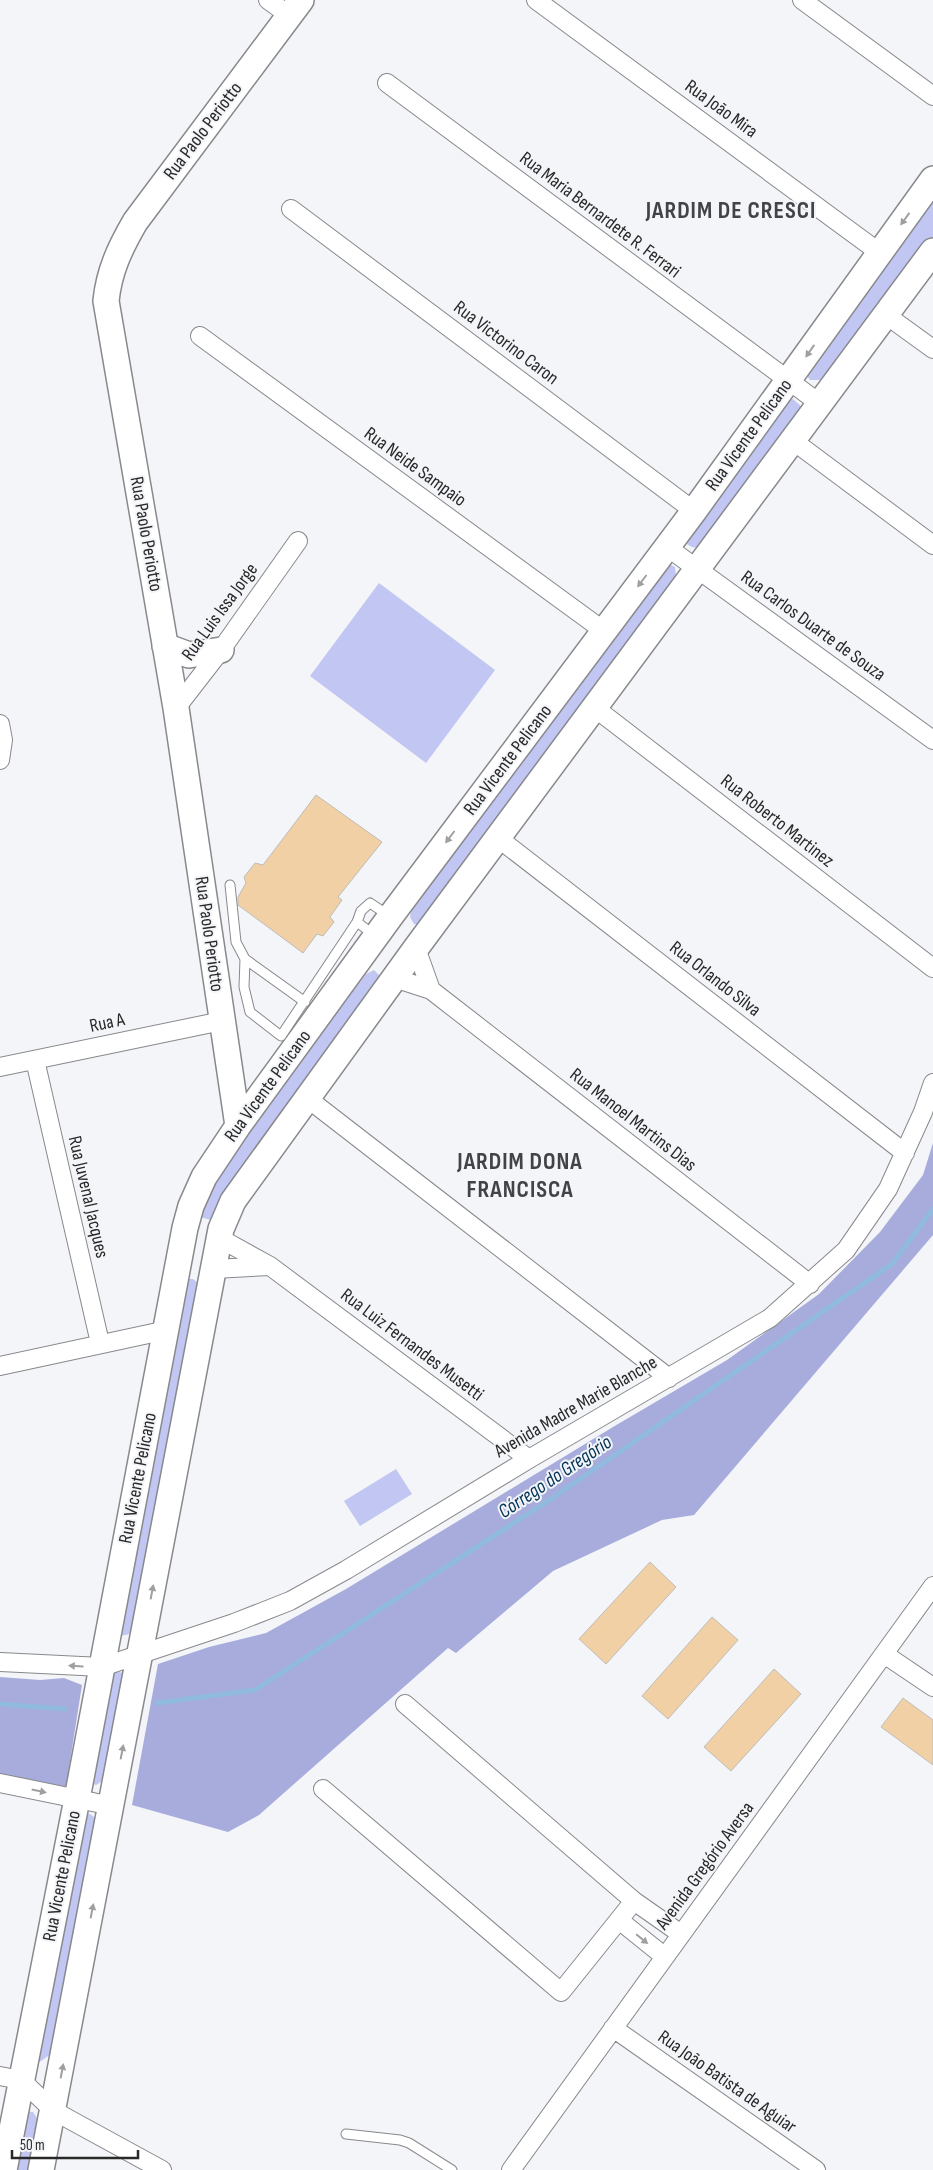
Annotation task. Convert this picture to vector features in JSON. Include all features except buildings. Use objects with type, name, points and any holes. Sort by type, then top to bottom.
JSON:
[{"type":"street","points":[[268,0],[295,8]]},
{"type":"street","name":"Rua João Mira","points":[[536,0],[880,253]]},
{"type":"street","points":[[802,0],[933,96]]},
{"type":"street","name":"Rua Paolo Periotto","points":[[238,1126],[176,708],[106,301],[108,280],[117,252],[135,222],[295,8]]},
{"type":"street","name":"Rua Maria Bernardete R. Ferrari","points":[[386,83],[788,382],[819,403]]},
{"type":"street","name":"Rua Vicente Pelicano","points":[[4,2170],[10,2078],[77,1799],[185,1228],[191,1206],[204,1177],[374,931],[604,632],[694,511],[933,179]]},
{"type":"street","name":"Rua Victorino Caron","points":[[291,209],[694,511]]},
{"type":"street","name":"Rua Vicente Pelicano","points":[[42,2170],[223,1223],[232,1201],[416,948],[596,708],[819,403],[933,251]]},
{"type":"street","points":[[886,315],[933,350]]},
{"type":"street","name":"Rua Neide Sampaio","points":[[200,336],[604,632]]},
{"type":"street","points":[[792,440],[933,545]]},
{"type":"street","name":"Rua Luis Issa Jorge","points":[[176,708],[221,650],[298,541]]},
{"type":"street","name":"Rua Carlos Duarte de Souza","points":[[667,547],[933,740]]},
{"type":"street","points":[[165,646],[189,655],[221,650]]},
{"type":"street","name":"Rua Roberto Martinez","points":[[596,708],[933,968]]},
{"type":"street","points":[[0,724],[3,740],[0,760]]},
{"type":"street","name":"Rua Orlando Silva","points":[[498,838],[905,1153]]},
{"type":"street","points":[[374,931],[416,948],[424,963],[431,990]]},
{"type":"street","points":[[374,931],[394,978]]},
{"type":"street","name":"Rua Manoel Martins Dias","points":[[394,978],[431,990],[810,1284]]},
{"type":"street","name":"Rua A","points":[[0,1067],[222,1021]]},
{"type":"street","name":"Rua Juvenal Jacques","points":[[35,1060],[100,1343]]},
{"type":"street","name":"Avenida Madre Marie Blanche","points":[[102,1667],[234,1623],[290,1601],[346,1570],[529,1459],[770,1318],[846,1250],[888,1189],[905,1153],[933,1083]]},
{"type":"street","points":[[307,1098],[669,1378]]},
{"type":"street","points":[[185,1228],[220,1239]]},
{"type":"street","name":"Rua Luiz Fernandes Musetti","points":[[220,1239],[270,1266],[529,1459]]},
{"type":"street","points":[[179,1261],[214,1269],[270,1266]]},
{"type":"street","points":[[0,1366],[167,1330]]},
{"type":"street","name":"Avenida Gregório Aversa","points":[[511,2170],[933,1586]]},
{"type":"street","points":[[884,1654],[930,1678]]},
{"type":"street","points":[[0,1662],[102,1667]]},
{"type":"street","points":[[405,1704],[634,1900],[681,1934]]},
{"type":"street","points":[[0,1783],[112,1806]]},
{"type":"street","points":[[323,1789],[560,1992],[634,1900]]},
{"type":"street","points":[[619,1920],[665,1957]]},
{"type":"street","name":"Rua João Batista de Aguiar","points":[[613,2028],[816,2170]]},
{"type":"street","points":[[10,2078],[54,2111],[162,2170]]},
{"type":"lane","points":[[230,885],[236,942],[245,958],[305,1002]]},
{"type":"lane","points":[[245,958],[244,987],[250,1012],[281,1036],[305,1002],[374,931]]},
{"type":"lane","points":[[346,2134],[400,2140],[409,2143],[452,2170]]},
{"type":"shaded area","points":[[933,192],[933,237],[824,380],[810,380],[805,373]]},
{"type":"shaded area","points":[[793,399],[803,408],[702,547],[688,545],[685,541],[788,400]]},
{"type":"shaded area","points":[[667,563],[675,567],[676,576],[427,924],[424,926],[414,924],[410,917],[411,912],[657,569]]},
{"type":"shaded area","points":[[379,583],[495,670],[426,763],[310,676]]},
{"type":"shaded area","points":[[374,970],[382,978],[380,989],[226,1188],[225,1200],[214,1221],[200,1217],[210,1181],[366,974]]},
{"type":"shaded area","points":[[933,1143],[933,1235],[694,1515],[662,1520],[553,1571],[456,1653],[448,1648],[259,1815],[228,1832],[132,1805],[158,1664],[209,1647],[266,1633],[346,1589],[727,1360],[819,1294],[880,1232],[923,1175]]},
{"type":"shaded area","points":[[188,1279],[193,1279],[199,1284],[135,1633],[120,1636]]},
{"type":"shaded area","points":[[396,1469],[412,1494],[360,1526],[344,1501]]},
{"type":"shaded area","points":[[113,1671],[124,1673],[106,1779],[96,1785],[91,1783]]},
{"type":"shaded area","points":[[0,1677],[40,1680],[64,1678],[82,1685],[66,1787],[0,1774]]},
{"type":"shaded area","points":[[85,1813],[98,1820],[51,2054],[41,2061],[33,2062]]},
{"type":"shaded area","points":[[23,2111],[33,2112],[37,2118],[27,2170],[8,2170]]},
{"type":"waterway","name":"Córrego do Gregório","points":[[157,1703],[255,1690],[551,1499],[892,1264],[933,1209]]},
{"type":"waterway","name":"Córrego do Gregório","points":[[0,1704],[65,1709]]},
{"type":"district","name":"JARDIM DE CRESCI","points":[[731,210]]},
{"type":"district","name":"JARDIM DONA FRANCISCA","points":[[520,1175]]}]
